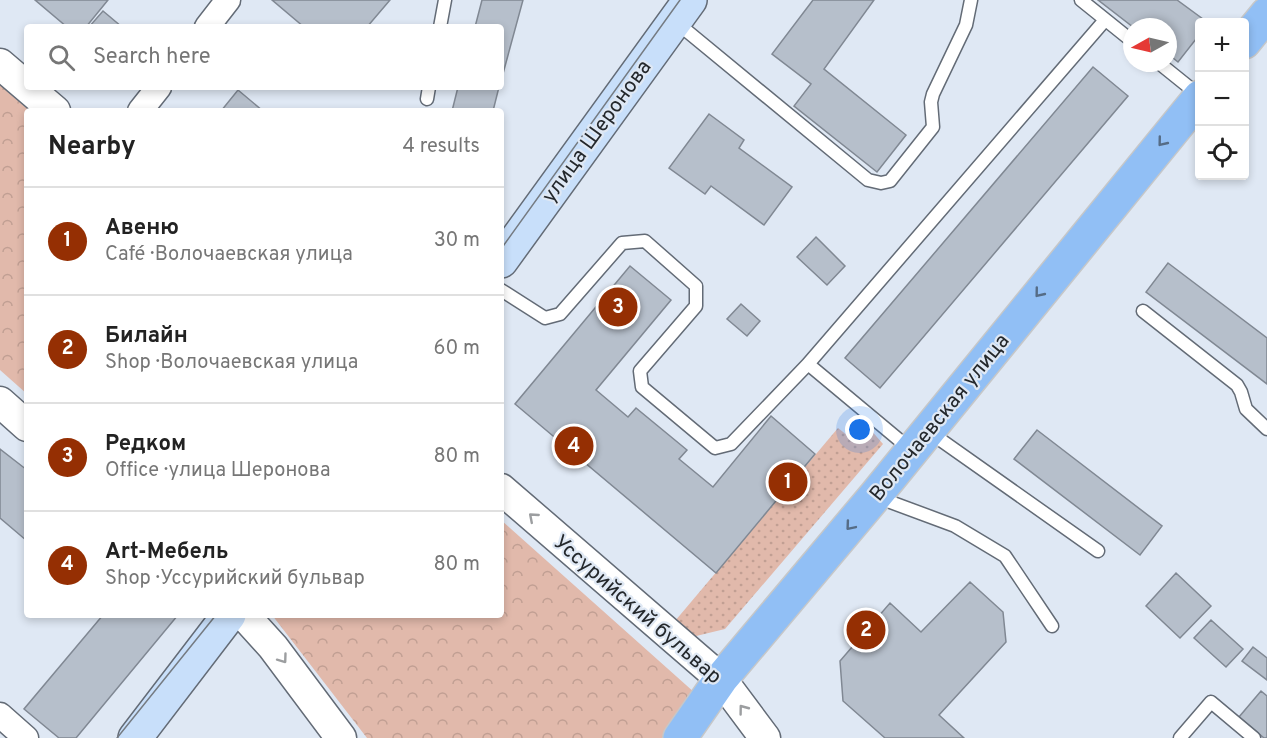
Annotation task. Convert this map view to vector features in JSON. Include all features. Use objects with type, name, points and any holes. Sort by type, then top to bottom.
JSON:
[{"type":"main road","name":"улица Шеронова","points":[[504,232],[678,7]]},
{"type":"main road","name":"улица Шеронова","points":[[504,257],[678,7]]},
{"type":"main road","points":[[1249,37],[1267,14]]},
{"type":"main road","name":"Волочаевская улица","points":[[680,738],[721,679],[875,496],[1195,102]]},
{"type":"main road","points":[[135,738],[227,618]]},
{"type":"street","points":[[209,24],[228,0]]},
{"type":"street","points":[[0,64],[24,85]]},
{"type":"street","points":[[30,90],[51,108]]},
{"type":"street","points":[[142,108],[157,90]]},
{"type":"street","points":[[0,402],[24,423]]},
{"type":"street","name":"Уссурийский бульвар","points":[[504,492],[721,679],[765,738]]},
{"type":"street","points":[[247,618],[273,647],[341,738]]},
{"type":"street","points":[[0,715],[26,738]]},
{"type":"lane","points":[[441,24],[445,0]]},
{"type":"lane","points":[[678,7],[868,180],[881,183],[890,181],[933,127],[931,102],[933,94],[966,25],[971,0]]},
{"type":"lane","points":[[1080,0],[1123,34]]},
{"type":"lane","points":[[504,292],[545,318],[560,314],[622,243],[645,241],[696,286],[696,306],[640,371],[642,387],[715,448],[732,444],[808,364],[1105,20]]},
{"type":"lane","points":[[1170,72],[1195,92]]},
{"type":"lane","points":[[1143,310],[1237,385],[1246,409],[1267,429]]},
{"type":"lane","points":[[808,364],[919,440],[1098,551]]},
{"type":"lane","points":[[875,496],[955,526],[1005,556],[1052,626]]},
{"type":"lane","points":[[1180,738],[1211,702],[1254,738]]},
{"type":"green space","points":[[0,85],[27,108],[24,108],[24,391],[0,370]]},
{"type":"green space","points":[[838,428],[857,443],[870,429],[883,444],[725,629],[692,637],[675,621]]},
{"type":"green space","points":[[504,523],[695,693],[662,738],[367,738],[274,618],[504,618]]},
{"type":"building","points":[[35,0],[108,0],[88,24],[63,24]]},
{"type":"building","points":[[272,0],[390,0],[370,24],[300,24]]},
{"type":"building","points":[[482,0],[523,0],[504,70],[504,24],[476,24]]},
{"type":"building","points":[[813,0],[874,0],[824,69],[906,135],[877,172],[794,106],[811,84],[772,54]]},
{"type":"building","points":[[1098,0],[1177,0],[1202,18],[1195,18],[1195,40],[1178,62],[1177,18],[1123,19]]},
{"type":"building","points":[[103,11],[118,24],[92,24]]},
{"type":"building","points":[[1093,67],[1128,96],[880,388],[845,358]]},
{"type":"building","points":[[238,90],[259,108],[223,108]]},
{"type":"building","points":[[457,90],[498,90],[494,108],[453,108]]},
{"type":"building","points":[[709,114],[744,140],[739,148],[792,187],[764,225],[711,186],[705,194],[669,168]]},
{"type":"building","points":[[816,237],[845,266],[827,285],[797,257]]},
{"type":"building","points":[[1168,263],[1267,338],[1267,384],[1146,292]]},
{"type":"building","points":[[630,266],[671,300],[596,390],[628,417],[636,408],[687,450],[679,459],[713,487],[771,416],[815,454],[716,573],[515,404]]},
{"type":"building","points":[[741,304],[760,321],[747,336],[727,319]]},
{"type":"building","points":[[1037,430],[1162,526],[1140,555],[1014,459]]},
{"type":"building","points":[[0,449],[24,468],[24,538],[0,518]]},
{"type":"building","points":[[1176,573],[1211,606],[1180,638],[1146,606]]},
{"type":"building","points":[[970,582],[1003,612],[1006,642],[939,715],[964,738],[885,738],[843,701],[840,661],[890,603],[921,632]]},
{"type":"building","points":[[100,618],[176,618],[76,738],[59,738],[24,709]]},
{"type":"building","points":[[1211,620],[1243,649],[1226,667],[1194,638]]},
{"type":"building","points":[[1253,647],[1267,658],[1267,680],[1242,661]]},
{"type":"building","points":[[1261,691],[1267,696],[1267,738],[1264,738],[1239,717]]},
{"type":"tram line","points":[[504,245],[680,0]]},
{"type":"tram line","points":[[117,738],[214,618]]},
{"type":"place","name":"Редком","points":[[618,307]]},
{"type":"place","name":"Art-Мебель","points":[[574,446]]},
{"type":"place","name":"Авеню","points":[[788,482]]},
{"type":"place","name":"Билайн","points":[[866,630]]}]
